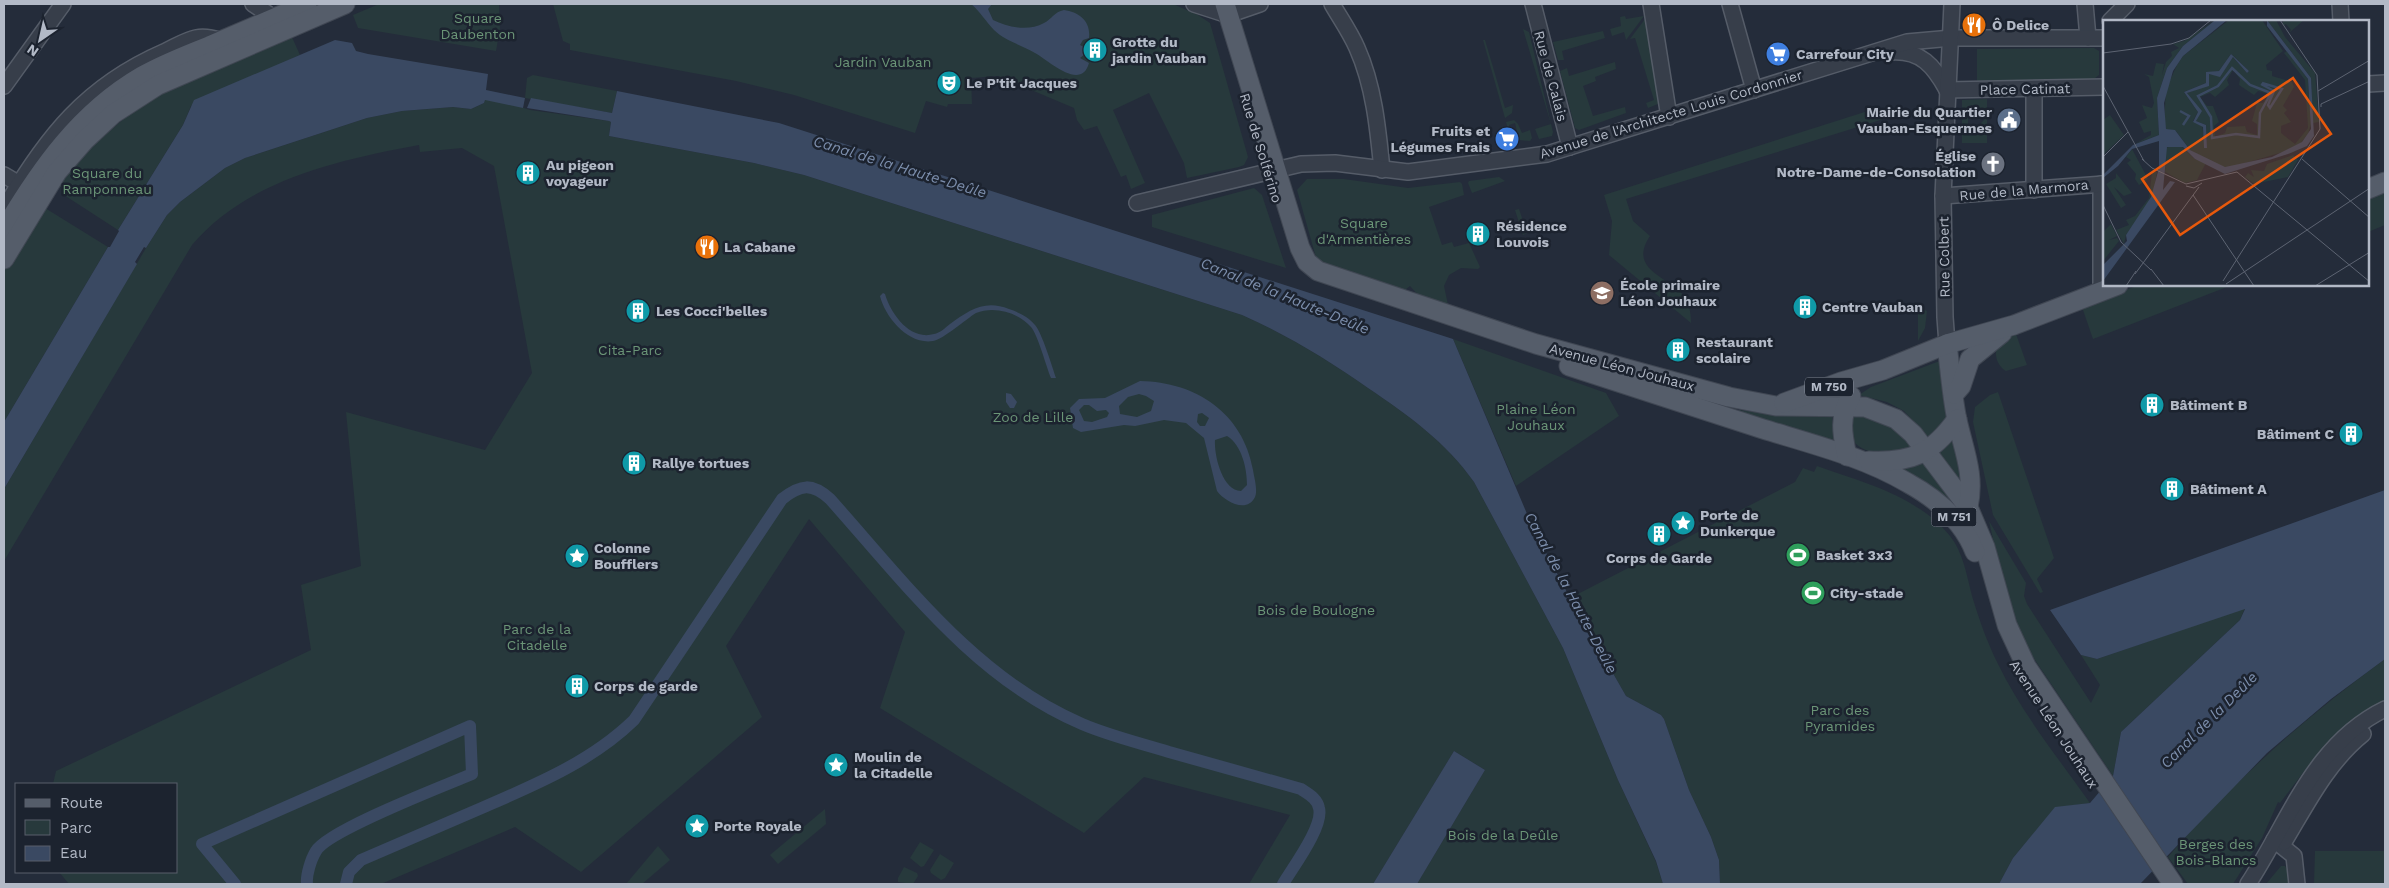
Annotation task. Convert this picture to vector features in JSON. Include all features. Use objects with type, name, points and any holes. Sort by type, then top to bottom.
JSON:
[{"type":"main road","points":[[4,230],[29,190],[70,135],[120,91],[154,70],[269,18],[307,4]]},
{"type":"main road","points":[[4,260],[29,190],[63,165],[85,140],[113,114],[165,82],[345,4]]},
{"type":"main road","name":"Rue de Solférino","points":[[1226,9],[1232,48],[1273,171],[1295,264],[1308,272]]},
{"type":"main road","points":[[2369,189],[2385,182]]},
{"type":"main road","name":"Avenue Léon Jouhaux","points":[[1308,272],[1344,281],[1536,344],[1668,381],[1776,406],[1808,408],[1846,406],[1876,410],[1896,419],[1913,434],[1927,451],[1968,507],[1981,534],[2002,610],[2019,653],[2160,884]]},
{"type":"main road","name":"Avenue Léon Jouhaux","points":[[1308,272],[1365,299],[1853,458],[1917,488],[1950,514],[1965,530],[1975,552],[1994,619],[2012,663],[2174,884]]},
{"type":"main road","name":"M 750","points":[[1776,406],[1841,382],[1883,370],[1947,344],[2014,325],[2109,288]]},
{"type":"main road","name":"M 750","points":[[1954,394],[1961,386],[1966,366],[1975,354],[2014,325]]},
{"type":"main road","name":"Rue Colbert","points":[[1947,344],[1957,419],[1971,476],[1972,491],[1968,507]]},
{"type":"main road","points":[[1853,458],[1841,423],[1846,406],[1858,388],[1883,370]]},
{"type":"main road","name":"Avenue Léon Jouhaux","points":[[1853,458],[1899,461],[1927,451],[1941,440],[1957,419]]},
{"type":"street","points":[[4,86],[63,4]]},
{"type":"street","points":[[253,4],[278,26],[288,30]]},
{"type":"street","points":[[1194,4],[1226,9],[1260,4]]},
{"type":"street","points":[[1332,4],[1353,40],[1364,67],[1376,120],[1382,170]]},
{"type":"street","name":"Rue de Calais","points":[[1533,4],[1570,148]]},
{"type":"street","points":[[1651,4],[1669,116]]},
{"type":"street","points":[[1730,4],[1754,90]]},
{"type":"street","name":"Rue Colbert","points":[[1947,344],[1943,196],[1947,90],[1952,38],[1952,4]]},
{"type":"street","points":[[2085,4],[2095,38]]},
{"type":"street","points":[[2111,20],[2127,4]]},
{"type":"street","points":[[2340,4],[2341,20]]},
{"type":"street","points":[[2095,38],[2103,28]]},
{"type":"street","points":[[1952,38],[2095,38]]},
{"type":"street","name":"Avenue de l'Architecte Louis Cordonnier","points":[[1137,203],[1301,164],[1326,163],[1382,170],[1418,172],[1547,154],[1868,54],[1912,42],[1952,38]]},
{"type":"street","name":"Avenue de l'Architecte Louis Cordonnier","points":[[1868,54],[1903,51],[1918,54],[1935,70],[1947,90]]},
{"type":"street","points":[[2369,84],[2385,83]]},
{"type":"street","name":"Place Catinat","points":[[1947,90],[2103,87]]},
{"type":"street","points":[[2034,89],[2034,190]]},
{"type":"street","points":[[4,175],[29,190],[4,209]]},
{"type":"street","points":[[2102,184],[2103,199]]},
{"type":"street","name":"Rue de la Marmora","points":[[1943,196],[2102,184]]},
{"type":"street","points":[[2254,884],[2278,843],[2303,788],[2332,749],[2361,724],[2385,709]]},
{"type":"street","points":[[2248,884],[2332,765],[2358,739],[2385,720]]},
{"type":"street","points":[[2278,843],[2294,856],[2297,884]]},
{"type":"green space","name":"Square Daubenton","points":[[379,4],[499,4],[500,29],[496,51],[358,28],[353,15]]},
{"type":"green space","name":"Jardin Vauban","points":[[553,4],[1173,4],[1198,15],[1210,23],[1248,157],[1244,165],[1239,167],[1187,178],[1184,163],[1149,93],[1113,110],[1145,183],[1131,189],[1126,175],[1121,177],[1097,126],[1084,130],[1077,120],[1074,108],[998,76],[971,78],[972,104],[948,104],[947,107],[926,101],[915,133],[794,95],[736,81],[570,50],[570,44],[563,41]]},
{"type":"green space","points":[[1625,16],[1626,19],[1644,16],[1626,40],[1624,32],[1612,36],[1610,29],[1621,26],[1620,17]]},
{"type":"green space","points":[[1645,19],[1659,100],[1658,104],[1648,108],[1646,103],[1654,100],[1635,38],[1630,39]]},
{"type":"green space","points":[[1523,29],[1529,32],[1553,132],[1552,136],[1539,139],[1535,129],[1551,124]]},
{"type":"green space","points":[[1603,31],[1605,38],[1562,51],[1564,60],[1558,60],[1553,42]]},
{"type":"green space","name":"Square du Ramponneau","points":[[291,35],[300,55],[191,106],[183,125],[118,230],[64,195],[59,183],[97,142],[148,98]]},
{"type":"green space","points":[[1483,40],[1485,40],[1505,108],[1513,105],[1512,113],[1505,118]]},
{"type":"green space","points":[[2094,48],[2099,51],[2099,75],[2094,79],[1977,81],[1977,49]]},
{"type":"green space","points":[[1615,62],[1616,69],[1595,77],[1596,81],[1583,86],[1593,116],[1625,107],[1626,113],[1579,130],[1575,128],[1560,71],[1567,68],[1569,76]]},
{"type":"green space","points":[[533,75],[617,91],[612,113],[525,98],[527,78]]},
{"type":"green space","name":"Parc de la Citadelle","points":[[485,95],[530,110],[609,121],[611,122],[609,136],[754,163],[804,175],[1242,315],[1291,340],[1353,378],[1398,408],[1426,430],[1451,454],[1474,482],[1563,648],[1618,780],[1656,862],[1663,884],[1417,884],[1485,770],[1454,751],[1373,884],[1249,884],[1290,815],[1144,777],[1084,833],[880,708],[905,632],[809,519],[726,646],[762,717],[581,872],[515,827],[381,884],[69,884],[60,873],[178,873],[178,783],[53,783],[56,771],[311,650],[301,585],[361,566],[346,412],[485,450],[532,373],[494,166],[462,148],[420,152],[419,145],[326,166],[296,176],[239,204],[214,223],[192,245],[4,561],[4,489],[146,248],[167,215],[180,202],[225,168],[245,158],[367,118],[402,111],[453,107],[471,109],[484,103]]},
{"type":"green space","points":[[1987,99],[1987,112],[1980,112],[1976,109],[1971,115],[1973,117],[1971,119],[1968,118],[1968,124],[1962,124],[1962,100]]},
{"type":"green space","points":[[1901,109],[1903,113],[1626,199],[1633,221],[1650,236],[1644,248],[1644,258],[1647,266],[1680,291],[1686,299],[1691,323],[1609,255],[1612,221],[1604,195],[1871,110],[1873,117]]},
{"type":"green space","points":[[1987,117],[1987,143],[1962,143],[1962,129],[1973,129],[1977,132],[1982,127],[1980,124]]},
{"type":"green space","points":[[1514,120],[1522,133],[1530,130],[1532,138],[1530,141],[1519,140],[1515,123],[1509,125],[1511,140],[1506,122]]},
{"type":"green space","points":[[1499,177],[1505,181],[1472,193],[1468,183],[1469,181]]},
{"type":"green space","name":"Square d'Armentières","points":[[1307,179],[1344,179],[1408,188],[1460,182],[1464,195],[1429,207],[1442,245],[1452,242],[1454,247],[1469,243],[1480,267],[1478,269],[1461,268],[1449,275],[1444,286],[1448,305],[1421,298],[1410,286],[1401,293],[1317,261],[1297,190]]},
{"type":"green space","points":[[1254,188],[1262,195],[1286,268],[1152,227],[1152,215]]},
{"type":"green space","points":[[2385,190],[2385,225],[2369,232],[2369,196]]},
{"type":"green space","points":[[45,208],[108,247],[4,422],[4,268]]},
{"type":"green space","points":[[1519,209],[1527,233],[1523,235],[1515,210]]},
{"type":"green space","points":[[2136,286],[2229,286],[2093,339],[2083,310],[2087,305]]},
{"type":"green space","points":[[1923,309],[1927,311],[1925,328],[1918,341],[1918,311]]},
{"type":"green space","points":[[2016,334],[2027,365],[2006,371],[1998,362],[1996,350],[2001,342]]},
{"type":"green space","name":"Plaine Léon Jouhaux","points":[[1453,339],[1606,393],[1619,416],[1516,486]]},
{"type":"green space","points":[[1945,359],[1947,417],[1930,439],[1904,411],[1887,402],[1859,395],[1871,387]]},
{"type":"green space","points":[[1998,392],[2054,558],[2037,579],[2043,592],[2040,593],[1993,515],[1973,422],[1975,407],[1990,395]]},
{"type":"green space","points":[[1739,410],[1789,416],[1832,415],[1834,439],[1832,442],[1738,413]]},
{"type":"green space","points":[[1849,413],[1881,419],[1916,448],[1882,453],[1866,450],[1852,440]]},
{"type":"green space","points":[[1955,437],[1961,483],[1939,452]]},
{"type":"green space","points":[[1924,460],[1967,517],[1889,468]]},
{"type":"green space","name":"Parc des Pyramides","points":[[1817,466],[1906,500],[1937,522],[1950,536],[1961,557],[1980,622],[2007,682],[2041,735],[2090,803],[2055,808],[2013,858],[1999,884],[1720,884],[1719,860],[1711,837],[1689,790],[1664,719],[1661,715],[1626,696],[1570,598],[1795,482],[1803,468],[1814,472]]},
{"type":"green space","points":[[1989,521],[2026,583],[2024,596],[2027,604],[2091,703],[2100,685],[2081,655],[2097,659],[2245,608],[2240,620],[2121,732],[2113,776],[2025,645],[2005,593]]},
{"type":"green space","name":"Berges des Bois-Blancs","points":[[2385,659],[2385,700],[2353,719],[2339,732],[2314,759],[2280,803],[2278,802],[2262,838],[2233,884],[2188,884],[2168,857],[2218,802],[2271,752],[2326,704]]},
{"type":"green space","points":[[825,809],[826,824],[778,864],[770,855]]},
{"type":"green space","points":[[920,842],[934,850],[924,866],[921,867],[910,858]]},
{"type":"green space","points":[[658,846],[670,860],[642,884],[626,884]]},
{"type":"green space","points":[[2315,851],[2385,851],[2385,884],[2314,884]]},
{"type":"green space","points":[[940,854],[954,863],[945,878],[941,880],[931,873],[930,870]]},
{"type":"green space","points":[[2281,866],[2285,866],[2289,872],[2289,884],[2266,884]]},
{"type":"green space","points":[[904,867],[917,873],[918,876],[913,884],[898,882]]},
{"type":"water","points":[[971,4],[992,4],[988,9],[993,20],[1018,28],[1038,26],[1064,10],[1079,15],[1086,22],[1089,32],[1089,38],[1083,40],[1080,45],[1086,48],[1083,51],[1085,54],[1080,58],[1089,63],[1085,71],[1079,75],[1064,72],[1035,53],[1003,37],[994,30]]},
{"type":"water","points":[[335,40],[352,43],[356,51],[368,54],[488,74],[486,90],[525,98],[523,108],[485,100],[484,103],[471,109],[453,107],[402,111],[367,118],[245,158],[225,168],[180,202],[167,215],[146,248],[144,247],[135,262],[137,264],[4,489],[4,422],[183,125],[194,100]]},
{"type":"water","name":"Canal de la Haute-Deûle","points":[[617,91],[779,123],[1453,339],[1533,528],[1570,598],[1626,696],[1661,715],[1664,719],[1689,790],[1711,837],[1719,860],[1720,884],[1663,884],[1656,861],[1618,780],[1563,648],[1474,482],[1439,442],[1398,408],[1307,348],[1242,315],[804,175],[754,163],[609,136],[611,122],[609,121],[527,108],[531,98],[612,113]]},
{"type":"water","points":[[883,293],[897,317],[917,334],[938,333],[964,314],[985,306],[1000,306],[1020,313],[1038,329],[1056,378],[1051,378],[1034,331],[1026,322],[1013,314],[998,310],[976,313],[943,337],[933,341],[924,341],[915,339],[907,334],[892,321],[880,296]]},
{"type":"water","points":[[1140,381],[1180,387],[1214,404],[1228,417],[1239,432],[1248,450],[1256,484],[1255,497],[1247,505],[1241,505],[1230,502],[1220,495],[1217,491],[1204,438],[1186,423],[1164,420],[1135,426],[1124,425],[1081,432],[1073,428],[1070,408],[1079,399],[1105,398]],"holes":[[[1139,394],[1146,396],[1154,401],[1151,411],[1137,417],[1120,414],[1119,406],[1128,397]],[[1084,405],[1089,405],[1097,411],[1106,410],[1109,413],[1107,417],[1092,422],[1084,421],[1079,410]],[[1202,413],[1209,418],[1205,426],[1200,426],[1197,422],[1198,414]],[[1227,436],[1240,451],[1245,465],[1247,485],[1241,491],[1229,485],[1220,471],[1215,440]]]},
{"type":"water","points":[[1006,393],[1011,394],[1017,402],[1014,408],[1010,408],[1006,402]]},
{"type":"water","name":"Canal de la Deûle","points":[[2385,490],[2385,659],[2331,699],[2267,753],[2141,883],[1999,884],[2013,858],[2055,807],[2090,803],[2113,776],[2121,732],[2240,620],[2245,609],[2097,659],[2081,655],[2050,610]]},
{"type":"water","points":[[1454,751],[1485,770],[1417,884],[1373,884]]},
{"type":"waterway","points":[[346,884],[349,872],[361,860],[544,780],[582,759],[618,735],[634,720],[782,499],[795,490],[806,487],[818,490],[830,499],[915,595],[975,655],[1008,682],[1044,705],[1103,732],[1301,789],[1312,797],[1319,808],[1317,825],[1307,846],[1283,884]]},
{"type":"waterway","points":[[235,884],[202,844],[470,726],[472,774],[363,821],[325,842],[312,858],[307,884]]},
{"type":"place","name":"Ô Delice","points":[[1974,25]]},
{"type":"place","name":"Grotte du jardin Vauban","points":[[1095,50]]},
{"type":"place","name":"Carrefour City","points":[[1778,54]]},
{"type":"place","name":"Le P'tit Jacques","points":[[949,83]]},
{"type":"place","name":"Mairie du Quartier Vauban-Esquermes","points":[[2009,120]]},
{"type":"place","name":"Fruits et Légumes Frais","points":[[1507,139]]},
{"type":"place","name":"Église Notre-Dame-de-Consolation","points":[[1993,164]]},
{"type":"place","name":"Au pigeon voyageur","points":[[528,173]]},
{"type":"place","name":"Résidence Louvois","points":[[1478,234]]},
{"type":"place","name":"La Cabane","points":[[707,247]]},
{"type":"place","name":"École primaire Léon Jouhaux","points":[[1602,293]]},
{"type":"place","name":"Centre Vauban","points":[[1805,307]]},
{"type":"place","name":"Les Cocci'belles","points":[[638,311]]},
{"type":"place","name":"Restaurant scolaire","points":[[1678,350]]},
{"type":"place","name":"Bâtiment B","points":[[2152,405]]},
{"type":"place","name":"Bâtiment C","points":[[2351,434]]},
{"type":"place","name":"Rallye tortues","points":[[634,463]]},
{"type":"place","name":"Bâtiment A","points":[[2172,489]]},
{"type":"place","name":"Porte de Dunkerque","points":[[1683,523]]},
{"type":"place","name":"Corps de Garde","points":[[1659,534]]},
{"type":"place","name":"Basket 3x3","points":[[1798,555]]},
{"type":"place","name":"Colonne Boufflers","points":[[577,556]]},
{"type":"place","name":"City-stade","points":[[1813,593]]},
{"type":"place","name":"Corps de garde","points":[[577,686]]},
{"type":"place","name":"Moulin de la Citadelle","points":[[836,765]]},
{"type":"place","name":"Porte Royale","points":[[697,826]]},
{"type":"park label","name":"Cita-Parc","points":[[630,350]]},
{"type":"park label","name":"Zoo de Lille","points":[[1033,417]]},
{"type":"park label","name":"Bois de Boulogne","points":[[1316,610]]},
{"type":"park label","name":"Bois de la Deûle","points":[[1503,835]]}]
